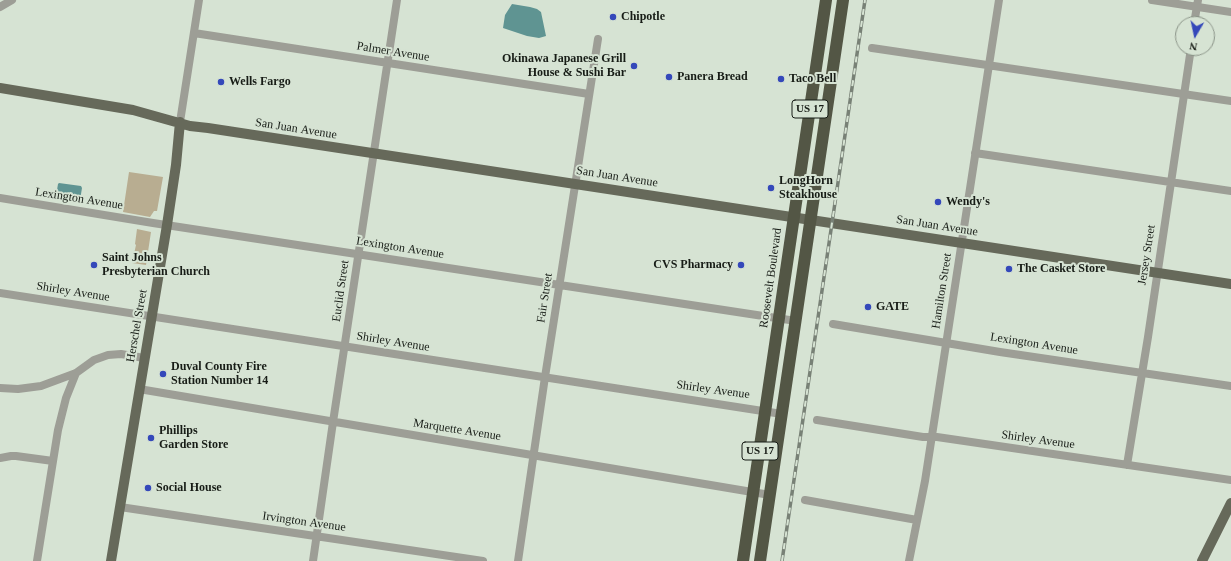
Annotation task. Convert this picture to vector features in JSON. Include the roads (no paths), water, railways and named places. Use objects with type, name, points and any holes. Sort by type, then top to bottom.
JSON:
[{"type":"highway","name":"Roosevelt Boulevard","points":[[743,561],[826,0]]},
{"type":"highway","name":"US 17","points":[[760,561],[843,0]]},
{"type":"highway","points":[[818,53],[824,58],[825,67],[821,115],[825,124]]},
{"type":"main road","name":"San Juan Avenue","points":[[0,88],[133,110],[208,128],[1231,284]]},
{"type":"main road","name":"Herschel Street","points":[[111,561],[167,225],[176,165],[180,122]]},
{"type":"main road","points":[[1202,561],[1231,503]]},
{"type":"street","points":[[0,7],[12,0]]},
{"type":"street","name":"Herschel Street","points":[[180,122],[198,0]]},
{"type":"street","name":"Euclid Street","points":[[313,561],[397,0]]},
{"type":"street","name":"Hamilton Street","points":[[909,561],[932,437],[998,0]]},
{"type":"street","points":[[1152,0],[1197,3],[1231,12]]},
{"type":"street","points":[[1195,16],[1197,3]]},
{"type":"street","name":"Palmer Avenue","points":[[194,33],[589,94]]},
{"type":"street","name":"Fair Street","points":[[518,561],[598,39]]},
{"type":"street","points":[[872,48],[1231,101]]},
{"type":"street","name":"Jersey Street","points":[[1127,465],[1189,56]]},
{"type":"street","points":[[975,153],[1231,191]]},
{"type":"street","name":"Lexington Avenue","points":[[0,198],[796,321]]},
{"type":"street","name":"Shirley Avenue","points":[[0,293],[545,378],[766,410],[782,414]]},
{"type":"street","name":"Lexington Avenue","points":[[833,324],[1231,386]]},
{"type":"street","points":[[37,561],[58,430],[66,398],[76,373],[94,360],[108,355],[121,354],[144,358]]},
{"type":"street","points":[[0,388],[18,389],[41,386],[76,373]]},
{"type":"street","name":"Marquette Avenue","points":[[139,389],[534,454],[770,495]]},
{"type":"street","name":"Shirley Avenue","points":[[817,420],[923,437],[932,437],[1231,480]]},
{"type":"street","points":[[0,458],[16,456],[53,461]]},
{"type":"street","points":[[805,500],[917,520]]},
{"type":"street","name":"Irvington Avenue","points":[[120,507],[483,561]]},
{"type":"water","points":[[512,4],[530,7],[541,12],[546,36],[539,38],[527,36],[503,28],[505,15]]},
{"type":"water","points":[[59,183],[81,186],[80,200],[57,197]]},
{"type":"railway","points":[[782,561],[865,0]]},
{"type":"place","name":"Chipotle","points":[[613,17]]},
{"type":"place","name":"Okinawa Japanese Grill House & Sushi Bar","points":[[634,66]]},
{"type":"place","name":"Panera Bread","points":[[669,77]]},
{"type":"place","name":"Taco Bell","points":[[781,79]]},
{"type":"place","name":"Wells Fargo","points":[[221,82]]},
{"type":"place","name":"LongHorn Steakhouse","points":[[771,188]]},
{"type":"place","name":"Wendy's","points":[[938,202]]},
{"type":"place","name":"Saint Johns Presbyterian Church","points":[[94,265]]},
{"type":"place","name":"CVS Pharmacy","points":[[741,265]]},
{"type":"place","name":"The Casket Store","points":[[1009,269]]},
{"type":"place","name":"GATE","points":[[868,307]]},
{"type":"place","name":"Duval County Fire Station Number 14","points":[[163,374]]},
{"type":"place","name":"Phillips Garden Store","points":[[151,438]]},
{"type":"place","name":"Social House","points":[[148,488]]}]
